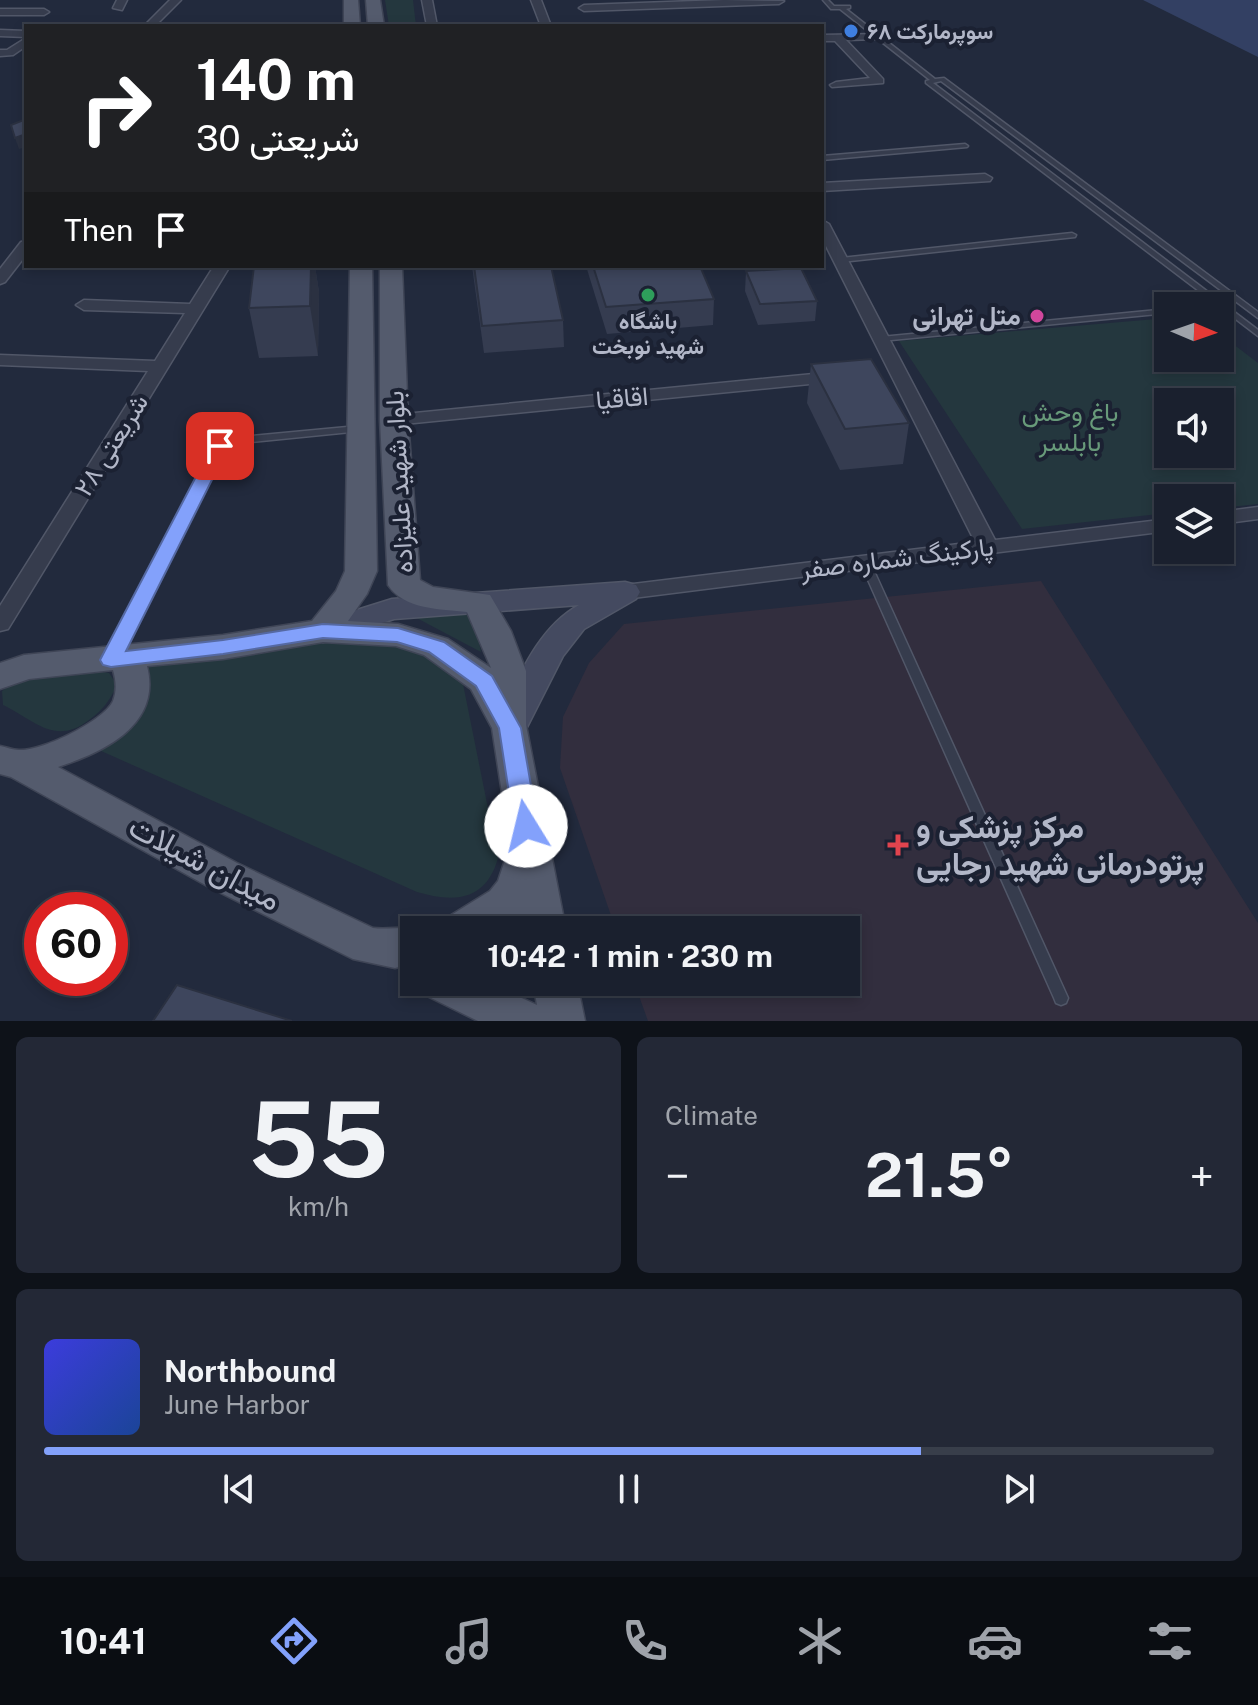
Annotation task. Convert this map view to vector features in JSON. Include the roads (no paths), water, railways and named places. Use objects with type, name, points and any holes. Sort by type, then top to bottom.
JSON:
[{"type":"main road","points":[[351,0],[352,24]]},
{"type":"main road","points":[[373,0],[376,24]]},
{"type":"main road","name":"بلوار شهید علیزاده","points":[[323,631],[351,594],[361,571],[361,268]]},
{"type":"main road","name":"بلوار شهید علیزاده","points":[[392,268],[394,420],[404,585],[426,597],[478,603]]},
{"type":"main road","points":[[8,670],[223,647],[323,631],[392,609],[625,592]]},
{"type":"main road","points":[[510,728],[550,651],[573,622],[625,592]]},
{"type":"main road","points":[[478,603],[494,631],[509,671],[510,728],[543,916]]},
{"type":"main road","points":[[323,631],[398,635],[436,647],[484,681],[510,728]]},
{"type":"main road","points":[[11,763],[83,745],[117,721],[129,708],[136,688],[135,674],[120,659]]},
{"type":"main road","name":"میدان شیلات","points":[[11,763],[223,875],[368,946],[400,948]]},
{"type":"main road","points":[[485,916],[505,903],[516,888],[530,845]]},
{"type":"main road","points":[[368,946],[400,961]]},
{"type":"main road","points":[[472,996],[523,1021]]},
{"type":"main road","points":[[558,996],[562,1021]]},
{"type":"street","points":[[151,24],[176,0]]},
{"type":"street","points":[[427,0],[432,24]]},
{"type":"street","points":[[536,0],[545,24]]},
{"type":"street","points":[[584,7],[779,1]]},
{"type":"street","points":[[0,2],[28,2]]},
{"type":"street","points":[[584,7],[758,6]]},
{"type":"street","points":[[0,12],[44,12]]},
{"type":"street","points":[[0,33],[24,34]]},
{"type":"street","points":[[824,38],[878,36]]},
{"type":"street","points":[[836,85],[879,81],[837,37]]},
{"type":"street","points":[[0,53],[9,53],[24,42]]},
{"type":"street","points":[[824,187],[985,178]]},
{"type":"street","points":[[824,228],[988,547]]},
{"type":"street","points":[[0,279],[24,248]]},
{"type":"street","name":"شریعتی ۲۸","points":[[0,624],[221,268]]},
{"type":"street","points":[[84,305],[195,309]]},
{"type":"street","points":[[0,360],[160,366]]},
{"type":"street","name":"اقاقیا","points":[[394,420],[850,376]]},
{"type":"street","points":[[1234,516],[1258,513]]},
{"type":"street","name":"پارکینگ شماره صفر","points":[[625,592],[1154,527]]},
{"type":"lane","points":[[825,0],[833,8],[842,4],[932,79],[942,79],[1258,316]]},
{"type":"lane","points":[[932,79],[928,82],[1258,334]]},
{"type":"lane","points":[[993,132],[1010,130]]},
{"type":"lane","points":[[824,158],[965,146]]},
{"type":"lane","points":[[841,260],[1072,235]]},
{"type":"lane","points":[[1159,259],[1176,256]]},
{"type":"lane","points":[[881,339],[1154,312]]},
{"type":"lane","points":[[120,659],[225,442],[360,428]]},
{"type":"lane","points":[[865,562],[1061,998]]},
{"type":"water","points":[[1143,0],[1258,0],[1258,57]]},
{"type":"place","name":"سوپرمارکت ۶۸","points":[[851,31]]},
{"type":"place","name":"باشگاه شهید نوبخت","points":[[648,295]]},
{"type":"place","name":"متل تهرانی","points":[[1037,316]]},
{"type":"place","name":"مرکز پزشکی و پرتودرمانی شهید رجایی","points":[[898,845]]},
{"type":"park label","name":"باغ وحش بابلسر","points":[[1070,427]]}]
